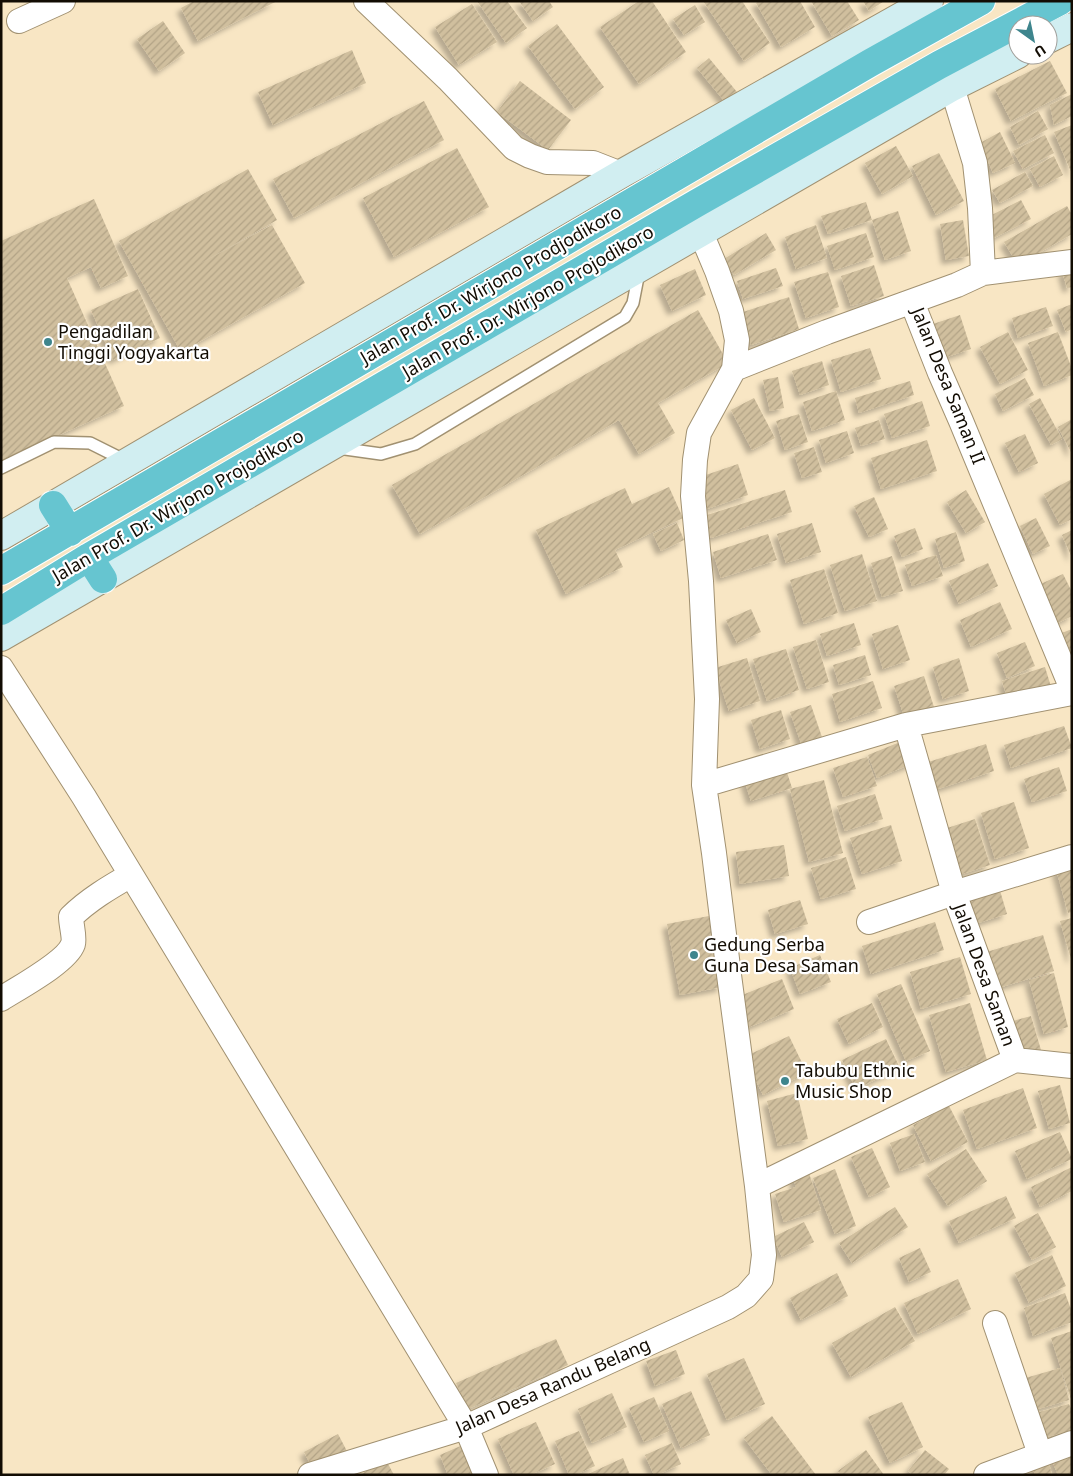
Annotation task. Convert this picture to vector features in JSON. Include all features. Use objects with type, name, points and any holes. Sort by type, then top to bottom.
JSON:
[{"type":"highway","name":"Jalan Prof. Dr. Wirjono Prodjodikoro","points":[[1,571],[854,73],[981,1]]},
{"type":"highway","name":"Jalan Prof. Dr. Wirjono Projodikoro","points":[[1,611],[96,568],[697,203],[939,65],[1060,1]]},
{"type":"highway","points":[[53,505],[70,532]]},
{"type":"street","points":[[19,21],[63,1]]},
{"type":"street","points":[[366,1],[448,79],[514,148],[547,162],[593,163],[620,174]]},
{"type":"street","points":[[1,536],[620,174],[925,2]]},
{"type":"street","points":[[1058,34],[1072,27]]},
{"type":"street","points":[[1,637],[96,568],[332,447],[952,87],[1008,59]]},
{"type":"street","points":[[952,87],[975,163],[980,208],[983,273]]},
{"type":"street","points":[[701,233],[731,311],[737,340],[734,369],[827,332],[912,302]]},
{"type":"street","name":"Jalan Desa Saman II","points":[[1072,262],[983,273],[912,302],[1072,691]]},
{"type":"street","name":"Jalan Desa Randu Belang","points":[[310,1475],[466,1427],[728,1307],[746,1296],[761,1279],[764,1255],[757,1186],[704,785],[707,699],[701,581],[693,496],[699,433],[734,369]]},
{"type":"street","points":[[1,668],[84,797],[466,1427],[486,1475]]},
{"type":"street","points":[[704,785],[906,725],[1072,691]]},
{"type":"street","points":[[869,922],[954,893],[906,725]]},
{"type":"street","name":"Jalan Desa Saman","points":[[1015,1060],[954,893],[1072,857]]},
{"type":"street","points":[[1,999],[61,959],[74,942],[71,916],[106,890],[131,875]]},
{"type":"street","points":[[757,1186],[1015,1060],[1072,1066]]},
{"type":"street","points":[[995,1323],[1040,1454]]},
{"type":"street","points":[[986,1475],[1072,1443]]},
{"type":"lane","points":[[332,447],[381,454],[415,444],[625,317],[633,302],[640,268]]},
{"type":"lane","points":[[1,468],[54,442],[90,442],[128,462]]},
{"type":"building","points":[[194,1],[277,1],[198,41],[181,8]]},
{"type":"building","points":[[477,1],[507,1],[527,28],[506,43]]},
{"type":"building","points":[[519,1],[549,1],[553,7],[533,21]]},
{"type":"building","points":[[639,1],[652,1],[686,52],[639,84],[600,27]]},
{"type":"building","points":[[703,1],[742,1],[770,43],[744,61]]},
{"type":"building","points":[[759,1],[800,1],[815,27],[781,47],[756,3]]},
{"type":"building","points":[[811,1],[847,1],[859,20],[832,36]]},
{"type":"building","points":[[863,1],[884,1],[869,11]]},
{"type":"building","points":[[472,4],[497,42],[459,65],[435,27]]},
{"type":"building","points":[[695,5],[705,22],[684,35],[673,19]]},
{"type":"building","points":[[163,21],[185,53],[159,71],[137,39]]},
{"type":"building","points":[[557,24],[604,87],[575,109],[528,46]]},
{"type":"building","points":[[352,50],[366,83],[273,125],[258,92]]},
{"type":"building","points":[[709,58],[737,92],[725,102],[697,68]]},
{"type":"building","points":[[1042,65],[1052,65],[1067,93],[1011,121],[995,89]]},
{"type":"building","points":[[520,81],[571,120],[548,150],[497,112]]},
{"type":"building","points":[[1072,94],[1072,116],[1054,125],[1050,105]]},
{"type":"building","points":[[424,101],[444,140],[294,218],[273,179]]},
{"type":"building","points":[[1038,111],[1048,129],[1019,145],[1010,127]]},
{"type":"building","points":[[1072,125],[1072,174],[1054,132]]},
{"type":"building","points":[[1000,132],[1015,163],[993,173],[980,143]]},
{"type":"building","points":[[1045,135],[1054,153],[1023,169],[1013,151]]},
{"type":"building","points":[[896,146],[913,176],[882,194],[865,163]]},
{"type":"building","points":[[457,148],[489,207],[394,257],[363,198]]},
{"type":"building","points":[[939,153],[964,201],[936,215],[912,166]]},
{"type":"building","points":[[1054,156],[1063,175],[1040,187],[1030,169]]},
{"type":"building","points":[[248,169],[277,220],[194,267],[272,225],[305,283],[181,352],[119,241]]},
{"type":"building","points":[[1025,172],[1033,186],[1000,203],[992,190]]},
{"type":"building","name":"Pengadilan Tinggi Yogyakarta","points":[[94,199],[128,276],[101,288],[91,267],[67,278],[124,406],[1,461],[1,241]]},
{"type":"building","points":[[1021,200],[1031,219],[994,238],[984,219]]},
{"type":"building","points":[[866,202],[872,220],[828,234],[821,216]]},
{"type":"building","points":[[1067,206],[1072,215],[1072,234],[1018,265],[1004,242]]},
{"type":"building","points":[[898,211],[911,251],[885,260],[872,220]]},
{"type":"building","points":[[963,220],[969,256],[946,260],[940,224]]},
{"type":"building","points":[[816,225],[827,258],[796,269],[785,237]]},
{"type":"building","points":[[766,233],[776,250],[734,275],[724,259]]},
{"type":"building","points":[[866,233],[874,257],[835,270],[827,246]]},
{"type":"building","points":[[874,265],[884,296],[851,306],[841,276]]},
{"type":"building","points":[[776,268],[783,286],[743,299],[737,281]]},
{"type":"building","points":[[695,269],[706,295],[672,311],[660,285]]},
{"type":"building","points":[[1072,269],[1072,287],[1067,288],[1062,271]]},
{"type":"building","points":[[828,272],[839,307],[806,318],[794,282]]},
{"type":"building","points":[[138,289],[160,338],[113,360],[91,310]]},
{"type":"building","points":[[789,297],[799,329],[751,345],[740,313]]},
{"type":"building","points":[[1072,304],[1072,329],[1066,332],[1057,310]]},
{"type":"building","points":[[1046,307],[1053,326],[1018,338],[1012,318]]},
{"type":"building","points":[[698,310],[728,363],[658,403],[675,433],[639,454],[619,420],[420,534],[392,485]]},
{"type":"building","points":[[960,315],[971,349],[944,358],[933,324]]},
{"type":"building","points":[[1008,332],[1028,370],[1000,384],[980,347]]},
{"type":"building","points":[[1058,332],[1072,369],[1072,375],[1044,386],[1028,343]]},
{"type":"building","points":[[870,348],[881,379],[841,392],[831,360]]},
{"type":"building","points":[[822,361],[829,385],[800,395],[792,371]]},
{"type":"building","points":[[778,377],[784,408],[770,411],[763,380]]},
{"type":"building","points":[[1025,378],[1034,395],[1003,411],[995,394]]},
{"type":"building","points":[[910,381],[914,395],[859,413],[855,398]]},
{"type":"building","points":[[836,391],[845,420],[812,431],[803,402]]},
{"type":"building","points":[[754,398],[775,438],[752,450],[731,410]]},
{"type":"building","points":[[1040,398],[1062,439],[1051,445],[1029,404]]},
{"type":"building","points":[[922,401],[930,426],[892,438],[884,414]]},
{"type":"building","points":[[799,414],[808,442],[785,450],[776,421]]},
{"type":"building","points":[[1072,419],[1072,454],[1058,427]]},
{"type":"building","points":[[879,420],[885,439],[861,446],[855,428]]},
{"type":"building","points":[[847,431],[854,453],[826,463],[819,440]]},
{"type":"building","points":[[1025,434],[1038,463],[1019,472],[1005,443]]},
{"type":"building","points":[[927,440],[937,471],[881,489],[871,458]]},
{"type":"building","points":[[814,447],[822,472],[802,478],[794,453]]},
{"type":"building","points":[[738,464],[748,495],[707,509],[697,478]]},
{"type":"building","points":[[1072,479],[1072,519],[1060,525],[1044,494]]},
{"type":"building","points":[[669,487],[683,518],[615,550],[623,567],[566,594],[536,530],[625,488],[632,504]]},
{"type":"building","points":[[785,490],[792,512],[711,538],[704,516]]},
{"type":"building","points":[[966,490],[985,522],[966,533],[947,502]]},
{"type":"building","points":[[874,497],[888,529],[869,537],[854,506]]},
{"type":"building","points":[[1036,518],[1050,546],[1033,554],[1020,526]]},
{"type":"building","points":[[677,523],[684,540],[661,551],[653,534]]},
{"type":"building","points":[[812,523],[821,552],[786,563],[777,534]]},
{"type":"building","points":[[915,528],[923,549],[902,557],[894,536]]},
{"type":"building","points":[[1072,530],[1072,558],[1062,535]]},
{"type":"building","points":[[956,532],[965,561],[944,568],[935,539]]},
{"type":"building","points":[[768,534],[777,560],[721,578],[713,552]]},
{"type":"building","points":[[862,554],[877,601],[845,611],[830,565]]},
{"type":"building","points":[[936,555],[943,576],[912,586],[905,565]]},
{"type":"building","points":[[892,556],[903,591],[882,597],[871,563]]},
{"type":"building","points":[[988,563],[998,586],[959,604],[949,581]]},
{"type":"building","points":[[824,569],[838,613],[804,624],[790,580]]},
{"type":"building","points":[[1063,574],[1072,592],[1072,616],[1054,625],[1036,586]]},
{"type":"building","points":[[1000,602],[1012,629],[971,647],[960,620]]},
{"type":"building","points":[[751,609],[761,632],[737,643],[726,620]]},
{"type":"building","points":[[854,623],[861,645],[827,656],[820,634]]},
{"type":"building","points":[[898,625],[910,660],[883,669],[872,634]]},
{"type":"building","points":[[1072,629],[1072,673],[1054,636]]},
{"type":"building","points":[[816,640],[829,682],[807,689],[793,647]]},
{"type":"building","points":[[1025,642],[1035,666],[1007,678],[997,653]]},
{"type":"building","points":[[786,649],[799,690],[767,701],[753,659]]},
{"type":"building","points":[[865,655],[871,675],[839,685],[833,665]]},
{"type":"building","points":[[747,658],[760,701],[729,711],[715,668]]},
{"type":"building","points":[[959,658],[969,691],[943,699],[933,667]]},
{"type":"building","points":[[1045,667],[1052,690],[1009,704],[1002,681]]},
{"type":"building","points":[[924,676],[934,707],[904,716],[894,686]]},
{"type":"building","points":[[873,681],[882,708],[840,722],[832,694]]},
{"type":"building","points":[[811,705],[823,740],[802,746],[790,712]]},
{"type":"building","points":[[781,710],[790,739],[760,749],[751,720]]},
{"type":"building","points":[[1064,726],[1072,748],[1011,768],[1004,745]]},
{"type":"building","points":[[905,740],[914,763],[877,778],[868,755]]},
{"type":"building","points":[[986,744],[994,771],[935,790],[925,763]]},
{"type":"building","points":[[867,757],[877,786],[843,797],[833,768]]},
{"type":"building","points":[[784,763],[792,788],[751,801],[743,776]]},
{"type":"building","points":[[1059,767],[1067,791],[1032,802],[1024,779]]},
{"type":"building","points":[[824,780],[843,853],[809,862],[790,789]]},
{"type":"building","points":[[875,794],[883,819],[845,831],[837,806]]},
{"type":"building","points":[[1014,802],[1029,848],[995,859],[981,813]]},
{"type":"building","points":[[975,819],[990,865],[956,876],[941,830]]},
{"type":"building","points":[[891,825],[902,861],[862,874],[850,838]]},
{"type":"building","points":[[784,845],[789,876],[740,884],[736,852]]},
{"type":"building","points":[[846,857],[856,889],[821,899],[811,868]]},
{"type":"building","points":[[1072,865],[1072,912],[1068,913],[1056,869]]},
{"type":"building","points":[[998,884],[1007,914],[972,925],[963,894]]},
{"type":"building","points":[[800,900],[808,924],[775,934],[768,910]]},
{"type":"building","name":"Gedung Serba Guna Desa Saman","points":[[709,916],[722,987],[680,995],[667,924]]},
{"type":"building","points":[[1072,918],[1072,959],[1071,959],[1060,921]]},
{"type":"building","points":[[935,922],[944,950],[871,974],[862,946]]},
{"type":"building","points":[[1043,935],[1054,971],[992,990],[980,954]]},
{"type":"building","points":[[820,955],[831,982],[800,994],[790,968]]},
{"type":"building","points":[[960,957],[971,994],[921,1009],[910,972]]},
{"type":"building","points":[[1054,973],[1068,1027],[1044,1034],[1029,980]]},
{"type":"building","points":[[782,979],[794,1009],[747,1028],[735,998]]},
{"type":"building","points":[[901,984],[930,1051],[906,1061],[877,994]]},
{"type":"building","points":[[872,1003],[883,1027],[849,1044],[837,1019]]},
{"type":"building","points":[[970,1003],[987,1060],[946,1072],[929,1015]]},
{"type":"building","points":[[1031,1016],[1041,1050],[1017,1058],[1006,1023]]},
{"type":"building","points":[[789,1036],[807,1073],[763,1095],[744,1057]]},
{"type":"building","points":[[886,1039],[900,1068],[856,1089],[842,1060]]},
{"type":"building","points":[[1060,1085],[1070,1123],[1049,1129],[1038,1091]]},
{"type":"building","points":[[1023,1088],[1037,1128],[977,1149],[963,1110]]},
{"type":"building","points":[[797,1093],[808,1139],[778,1146],[767,1101]]},
{"type":"building","points":[[949,1106],[968,1142],[931,1161],[913,1125]]},
{"type":"building","points":[[1060,1132],[1072,1159],[1027,1179],[1015,1151]]},
{"type":"building","points":[[914,1134],[925,1162],[900,1171],[890,1143]]},
{"type":"building","points":[[872,1148],[890,1187],[869,1197],[851,1157]]},
{"type":"building","points":[[966,1149],[987,1181],[948,1206],[927,1174]]},
{"type":"building","points":[[1072,1167],[1072,1191],[1040,1207],[1031,1187]]},
{"type":"building","points":[[835,1169],[856,1226],[835,1234],[813,1178]]},
{"type":"building","points":[[808,1170],[821,1210],[784,1222],[775,1194],[796,1187],[792,1175]]},
{"type":"building","points":[[1006,1196],[1016,1218],[959,1243],[949,1221]]},
{"type":"building","points":[[895,1207],[908,1227],[852,1263],[839,1243]]},
{"type":"building","points":[[1038,1213],[1056,1247],[1032,1260],[1014,1226]]},
{"type":"building","points":[[804,1222],[814,1242],[782,1257],[773,1237]]},
{"type":"building","points":[[920,1248],[931,1272],[909,1282],[899,1258]]},
{"type":"building","points":[[1052,1255],[1066,1286],[1029,1303],[1015,1273]]},
{"type":"building","points":[[837,1273],[848,1296],[801,1320],[790,1298]]},
{"type":"building","points":[[958,1279],[971,1309],[918,1334],[904,1303]]},
{"type":"building","points":[[1065,1293],[1072,1312],[1072,1322],[1033,1336],[1024,1308]]},
{"type":"building","points":[[895,1307],[915,1341],[851,1377],[832,1343]]},
{"type":"building","points":[[1072,1331],[1072,1399],[1071,1399],[1051,1338]]},
{"type":"building","points":[[556,1339],[568,1365],[468,1409],[456,1383]]},
{"type":"building","points":[[676,1350],[685,1374],[655,1386],[646,1361]]},
{"type":"building","points":[[744,1358],[765,1404],[727,1420],[707,1374]]},
{"type":"building","points":[[1060,1368],[1069,1400],[1031,1411],[1022,1379]]},
{"type":"building","points":[[691,1391],[710,1435],[681,1448],[662,1404]]},
{"type":"building","points":[[612,1393],[627,1427],[592,1443],[578,1409]]},
{"type":"building","points":[[654,1397],[669,1431],[644,1442],[629,1408]]},
{"type":"building","points":[[902,1402],[923,1447],[890,1463],[868,1417]]},
{"type":"building","points":[[1069,1404],[1072,1411],[1072,1430],[1040,1439],[1032,1414]]},
{"type":"building","points":[[772,1416],[816,1475],[772,1475],[744,1438]]},
{"type":"building","points":[[536,1422],[555,1464],[530,1475],[514,1475],[498,1439]]},
{"type":"building","points":[[579,1431],[595,1466],[575,1475],[569,1475],[555,1441]]},
{"type":"building","points":[[338,1434],[349,1455],[315,1473],[304,1452]]},
{"type":"building","points":[[672,1443],[681,1464],[654,1475],[645,1455]]},
{"type":"building","points":[[465,1444],[478,1475],[448,1475],[440,1455]]},
{"type":"building","points":[[866,1450],[884,1475],[841,1475],[838,1471]]},
{"type":"building","points":[[925,1450],[949,1469],[944,1475],[913,1475],[908,1471]]},
{"type":"building","points":[[1072,1451],[1072,1475],[1058,1475],[1051,1458]]},
{"type":"building","points":[[623,1458],[630,1475],[586,1475]]},
{"type":"building","points":[[386,1460],[394,1475],[364,1475],[363,1473]]},
{"type":"building","points":[[1048,1460],[1052,1475],[1035,1475],[1032,1465]]},
{"type":"place","name":"Pengadilan Tinggi Yogyakarta","points":[[48,342]]},
{"type":"place","name":"Gedung Serba Guna Desa Saman","points":[[694,955]]},
{"type":"place","name":"Tabubu Ethnic Music Shop","points":[[785,1081]]}]
